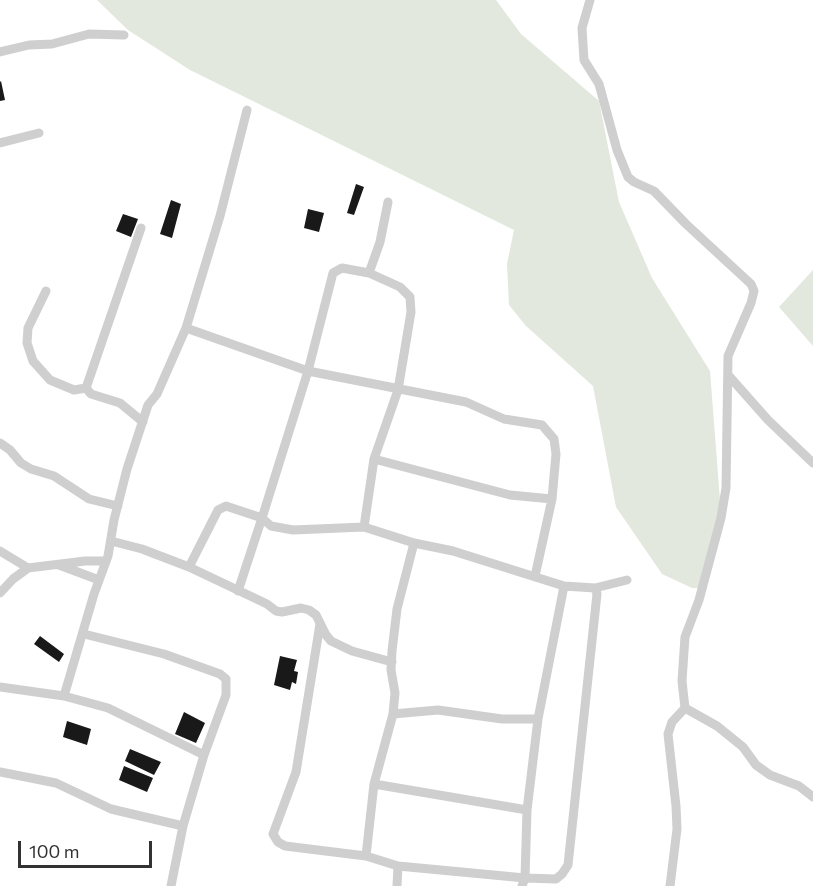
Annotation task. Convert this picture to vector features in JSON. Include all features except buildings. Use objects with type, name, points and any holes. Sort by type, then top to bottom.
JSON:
[{"type":"street","points":[[590,0],[582,28],[584,60],[599,84],[617,150],[628,177],[654,191],[751,284],[754,291],[728,356],[726,488],[721,519],[699,600],[684,637],[682,681],[685,708],[672,722],[668,734],[677,829],[670,886]]},
{"type":"street","points":[[0,52],[29,45],[52,44],[89,34],[124,35]]},
{"type":"street","points":[[64,696],[106,561],[127,469],[135,451],[148,405],[157,394],[186,328],[220,216],[247,110]]},
{"type":"street","points":[[0,143],[39,134]]},
{"type":"street","points":[[369,273],[380,242],[388,202]]},
{"type":"street","points":[[86,388],[141,228]]},
{"type":"street","points":[[238,591],[308,371],[333,273],[342,268],[369,273],[400,287],[410,297],[411,312],[398,390],[374,459],[364,527]]},
{"type":"street","points":[[46,291],[28,328],[27,343],[33,361],[50,380],[57,384],[74,390],[86,388]]},
{"type":"street","points":[[186,328],[308,371],[466,402],[504,419],[542,425],[554,439],[556,454],[552,499],[535,576]]},
{"type":"street","points":[[729,375],[768,420],[813,464]]},
{"type":"street","points":[[86,388],[91,394],[120,403],[143,422]]},
{"type":"street","points":[[0,443],[10,450],[21,463],[31,469],[54,476],[89,499],[118,506]]},
{"type":"street","points":[[374,459],[510,495],[552,499]]},
{"type":"street","points":[[189,567],[218,510],[226,506],[262,518],[271,526],[293,530],[364,527],[414,543],[453,551],[564,586],[595,588],[627,580]]},
{"type":"street","points":[[111,541],[142,549],[189,567],[276,611],[286,612],[301,608],[309,610],[316,615],[331,640],[352,651],[392,662]]},
{"type":"street","points":[[366,856],[374,784],[393,714],[392,662],[397,609],[414,543]]},
{"type":"street","points":[[0,551],[28,568]]},
{"type":"street","points":[[0,593],[28,568],[85,561],[106,561]]},
{"type":"street","points":[[57,564],[99,580]]},
{"type":"street","points":[[523,882],[527,810],[538,719],[564,586]]},
{"type":"street","points":[[321,624],[296,772],[273,834],[278,842],[285,846],[366,856],[398,866],[523,882],[555,879],[568,865],[597,594],[595,588]]},
{"type":"street","points":[[84,634],[164,654],[212,670],[226,679],[226,694],[204,755],[183,826],[171,886]]},
{"type":"street","points":[[0,687],[64,696],[108,708],[204,755]]},
{"type":"street","points":[[685,708],[717,726],[743,747],[756,765],[770,775],[799,786],[813,797]]},
{"type":"street","points":[[393,714],[438,710],[502,719],[538,719]]},
{"type":"street","points":[[0,772],[56,783],[111,809],[183,826]]},
{"type":"street","points":[[374,784],[527,810]]},
{"type":"street","points":[[397,886],[398,866]]},
{"type":"shaded area","points":[[97,0],[496,0],[521,34],[599,101],[619,202],[652,278],[710,371],[721,513],[702,588],[692,588],[662,574],[616,507],[593,386],[526,326],[509,305],[507,264],[514,230],[190,70],[128,30]]},
{"type":"shaded area","points":[[813,270],[813,346],[779,307]]}]
